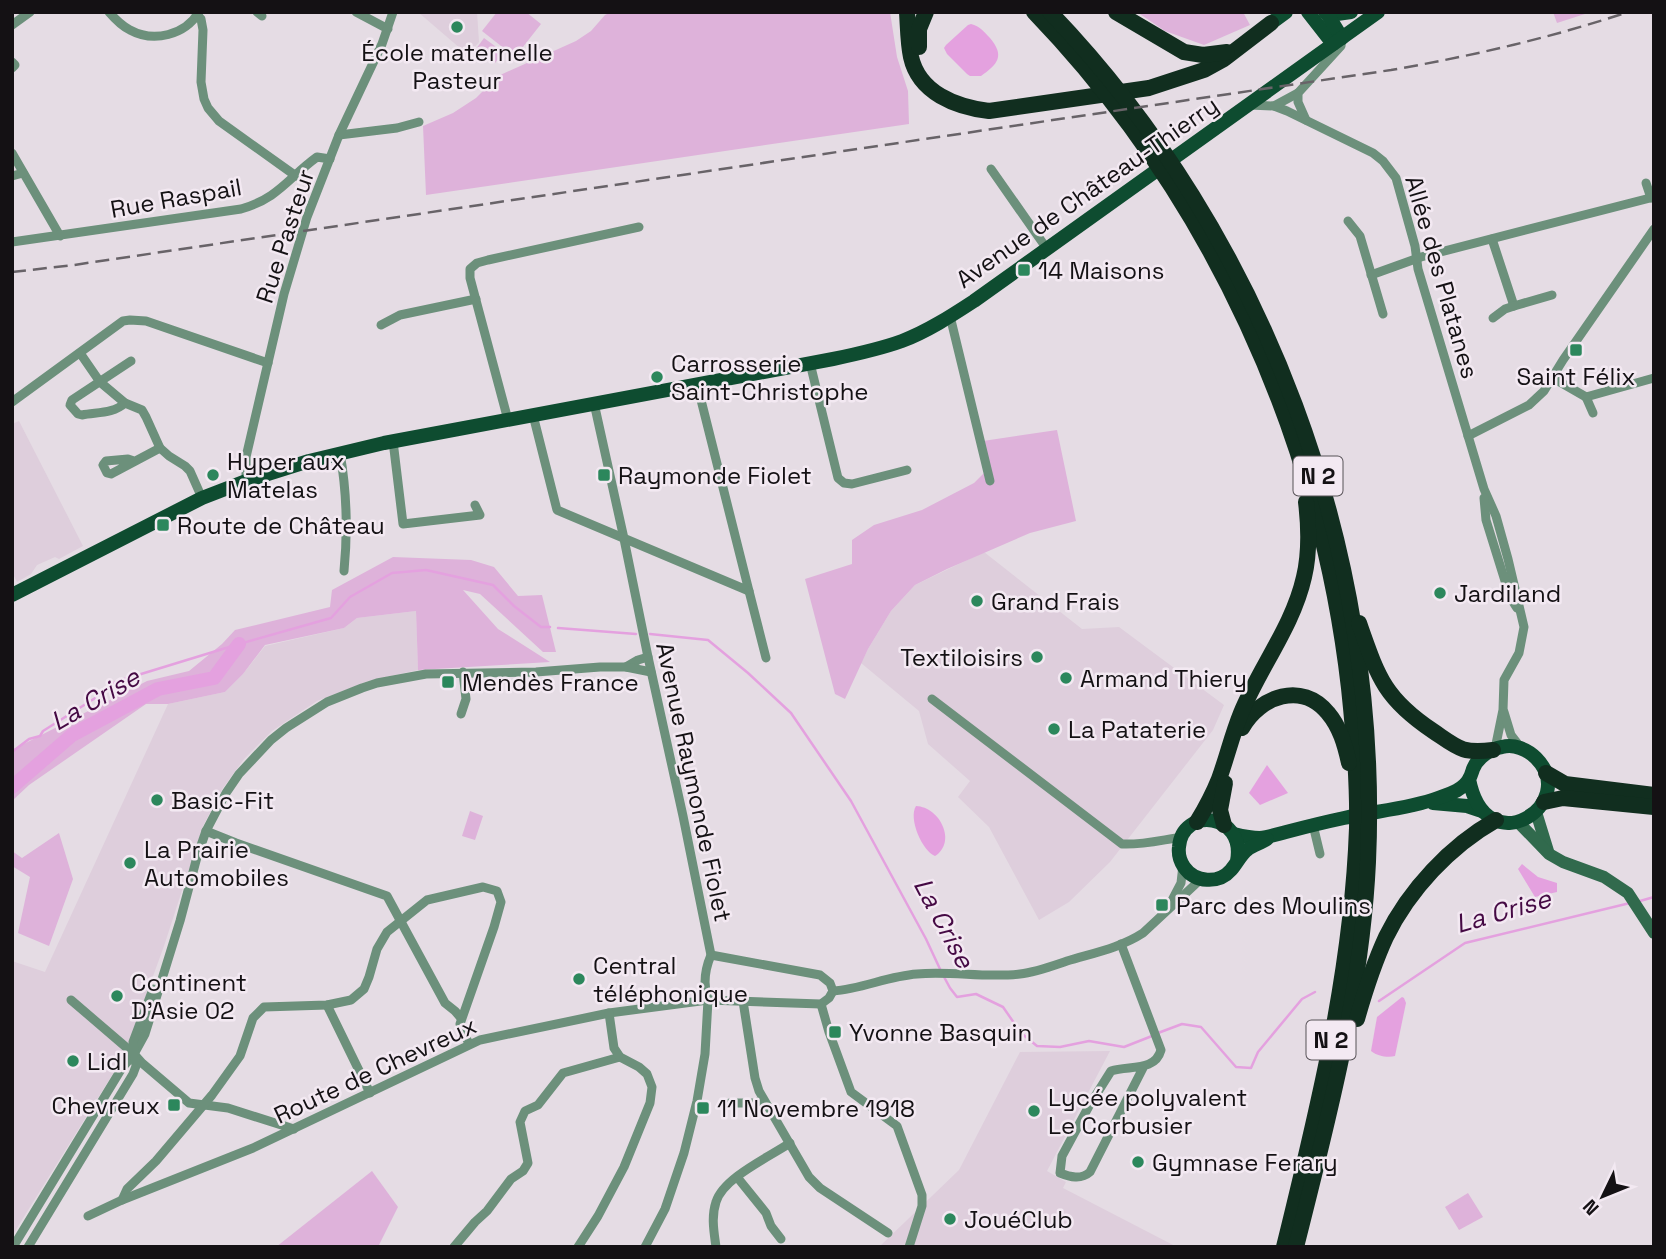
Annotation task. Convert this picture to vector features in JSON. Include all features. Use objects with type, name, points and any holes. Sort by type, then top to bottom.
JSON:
[{"type":"highway","points":[[907,12],[911,56],[923,81],[953,103],[989,111],[1149,88],[1205,70],[1224,59],[1269,21]]},
{"type":"highway","points":[[926,12],[920,23],[918,36],[925,68],[944,89],[984,104],[1017,102],[1150,83],[1186,73],[1234,49]]},
{"type":"highway","points":[[1028,12],[1053,32]]},
{"type":"highway","name":"N 2","points":[[1034,12],[1104,82]]},
{"type":"highway","name":"N 2","points":[[1050,12],[1129,114],[1229,260],[1282,371],[1304,430],[1345,580],[1362,691],[1367,745],[1363,804],[1365,893],[1353,993],[1326,1125],[1296,1247]]},
{"type":"highway","points":[[1116,12],[1184,52],[1203,55],[1234,49]]},
{"type":"highway","name":"N 2","points":[[1175,181],[1241,311],[1273,383],[1300,455],[1339,614],[1363,804]]},
{"type":"highway","points":[[1197,822],[1216,786],[1246,702],[1285,628],[1301,588],[1306,565],[1308,518],[1300,455]]},
{"type":"highway","points":[[1345,580],[1377,670],[1385,687],[1397,702],[1411,716],[1460,749],[1475,752],[1494,749]]},
{"type":"highway","points":[[1229,829],[1220,810],[1223,789],[1241,730],[1256,709],[1281,696],[1297,696],[1311,700],[1330,715],[1339,730],[1363,804]]},
{"type":"highway","points":[[1546,774],[1565,783],[1654,795]]},
{"type":"highway","points":[[1540,807],[1563,798],[1654,807]]},
{"type":"highway","points":[[1326,1125],[1363,997],[1392,926],[1432,872],[1472,835],[1496,820]]},
{"type":"highway","name":"N 2","points":[[1284,1247],[1314,1123],[1340,990],[1363,830]]},
{"type":"main road","points":[[1269,21],[1286,12]]},
{"type":"main road","points":[[1308,12],[1338,41]]},
{"type":"main road","points":[[1326,12],[1338,41]]},
{"type":"main road","points":[[1326,12],[1337,15],[1351,12]]},
{"type":"main road","name":"Avenue de Château-Thierry","points":[[12,595],[202,498],[246,481],[341,453],[845,357],[905,340],[950,316],[1047,249],[1378,12]]},
{"type":"main road","points":[[1277,834],[1248,849],[1226,874],[1218,878],[1200,879],[1183,865],[1180,843],[1191,826],[1197,822],[1216,821],[1229,829],[1261,838],[1277,834],[1313,825],[1425,803],[1456,790],[1469,779],[1483,755],[1494,749],[1508,746],[1532,753],[1541,762],[1548,783],[1540,807],[1528,818],[1518,822],[1496,820],[1482,811],[1458,805],[1425,803]]},
{"type":"main road","points":[[1469,779],[1475,802],[1482,811]]},
{"type":"main road","points":[[1229,829],[1238,842],[1237,861]]},
{"type":"street","points":[[12,25],[30,12]]},
{"type":"street","points":[[108,12],[133,32],[157,37],[180,31],[198,14],[203,30],[201,82],[208,108],[219,121],[296,176]]},
{"type":"street","points":[[356,12],[388,29]]},
{"type":"street","name":"Rue Pasteur","points":[[246,481],[246,457],[284,294],[299,242],[339,135],[382,44],[393,12]]},
{"type":"street","points":[[1249,105],[1274,106],[1301,90],[1341,46],[1338,41]]},
{"type":"street","points":[[12,62],[15,65],[12,68]]},
{"type":"street","points":[[1301,90],[1301,110],[1307,121]]},
{"type":"street","points":[[1266,92],[1274,106]]},
{"type":"street","name":"Allée des Platanes","points":[[1274,106],[1373,153],[1396,178],[1418,258],[1418,269],[1484,489],[1486,520],[1510,597],[1521,615],[1524,627],[1519,653],[1504,680],[1503,710],[1494,749]]},
{"type":"street","points":[[339,135],[397,128],[419,122]]},
{"type":"street","points":[[12,153],[60,236]]},
{"type":"street","name":"Rue Raspail","points":[[12,242],[242,208],[268,198],[317,157],[330,159]]},
{"type":"street","points":[[991,169],[1047,249]]},
{"type":"street","points":[[12,176],[23,173]]},
{"type":"street","points":[[1371,275],[1418,258],[1653,198],[1646,183]]},
{"type":"street","points":[[1348,221],[1360,236],[1382,314]]},
{"type":"street","points":[[508,420],[469,272],[472,266],[639,227]]},
{"type":"street","points":[[1468,436],[1529,405],[1544,391],[1654,229]]},
{"type":"street","points":[[1492,239],[1514,306]]},
{"type":"street","points":[[1493,318],[1504,309],[1552,295]]},
{"type":"street","points":[[381,325],[400,315],[476,299]]},
{"type":"street","name":"Avenue de Château-Thierry","points":[[950,316],[990,481]]},
{"type":"street","points":[[12,402],[123,321],[146,321],[268,363]]},
{"type":"street","points":[[80,353],[100,382],[125,403],[142,410],[160,448],[190,471],[202,498]]},
{"type":"street","points":[[125,403],[113,411],[82,415],[70,405],[72,400],[131,361]]},
{"type":"street","points":[[810,363],[838,478],[844,483],[852,484],[907,470]]},
{"type":"street","points":[[1553,377],[1586,397],[1593,413]]},
{"type":"street","points":[[1586,397],[1654,379]]},
{"type":"street","points":[[697,384],[766,658]]},
{"type":"street","name":"Avenue Raymonde Fiolet","points":[[594,404],[711,955],[705,976],[705,993],[708,1000],[705,1054],[697,1101],[665,1209],[645,1247]]},
{"type":"street","points":[[533,415],[557,510],[749,591]]},
{"type":"street","points":[[393,442],[403,524],[480,516],[475,505]]},
{"type":"street","points":[[134,461],[160,448]]},
{"type":"street","points":[[341,453],[347,502],[344,571]]},
{"type":"street","points":[[626,667],[648,657]]},
{"type":"street","points":[[127,1086],[136,1066],[132,1042],[180,920],[206,831],[226,793],[248,763],[286,727],[316,707],[377,683],[426,674],[536,672],[600,667],[626,667],[651,672]]},
{"type":"street","points":[[461,714],[466,699],[463,672]]},
{"type":"street","points":[[932,699],[1113,839],[1122,844],[1134,845],[1180,843]]},
{"type":"street","name":"Allée des Platanes","points":[[1503,710],[1511,735],[1521,748]]},
{"type":"street","points":[[1540,807],[1549,854]]},
{"type":"street","points":[[1518,822],[1549,854],[1604,877],[1628,893],[1654,933]]},
{"type":"street","points":[[1313,825],[1320,854]]},
{"type":"street","points":[[206,831],[387,896],[445,1003],[461,1018]]},
{"type":"street","points":[[1168,908],[1181,883],[1183,865]]},
{"type":"street","points":[[833,991],[852,990],[915,974],[1022,974],[1121,944],[1153,925],[1200,879]]},
{"type":"street","points":[[122,1200],[127,1189],[156,1161],[212,1095],[240,1056],[253,1018],[264,1007],[327,1005],[351,1000],[364,989],[381,942],[400,920],[427,900],[483,887],[497,891],[501,902],[461,1018],[460,1024],[469,1044]]},
{"type":"street","points":[[1121,944],[1161,1050],[1155,1062],[1111,1071],[1062,1156],[1060,1173],[1078,1177],[1086,1176],[1090,1172],[1144,1066]]},
{"type":"street","points":[[13,1247],[145,1034],[170,948]]},
{"type":"street","points":[[711,955],[820,975],[830,983],[833,991]]},
{"type":"street","points":[[833,991],[821,1004],[851,1092],[897,1126],[922,1195],[922,1206],[909,1247]]},
{"type":"street","points":[[71,1000],[183,1099],[202,1106],[228,1108],[294,1129]]},
{"type":"street","name":"Route de Chevreux","points":[[88,1216],[253,1148],[469,1044],[609,1013],[708,1000],[821,1004]]},
{"type":"street","points":[[743,1001],[755,1078],[763,1100],[809,1177],[820,1188],[888,1233]]},
{"type":"street","points":[[327,1005],[370,1093]]},
{"type":"street","points":[[578,1247],[624,1167],[650,1103],[652,1087],[647,1074],[620,1057],[614,1048],[609,1013]]},
{"type":"street","points":[[117,1040],[131,1034],[141,1018]]},
{"type":"street","points":[[454,1247],[487,1211],[510,1179],[523,1171],[528,1163],[520,1122],[525,1111],[538,1105],[563,1073],[620,1057]]},
{"type":"street","points":[[27,1247],[127,1086],[136,1075],[152,1072]]},
{"type":"street","points":[[730,1103],[755,1103],[763,1100]]},
{"type":"street","points":[[716,1247],[713,1214],[720,1192],[737,1177],[790,1143]]},
{"type":"street","points":[[737,1177],[766,1213],[771,1226],[781,1239]]},
{"type":"street","points":[[12,1237],[23,1231]]},
{"type":"shaded area","name":"École maternelle Pasteur","points":[[418,12],[477,12],[479,42],[468,55]]},
{"type":"shaded area","points":[[497,12],[526,12],[541,24],[515,57],[482,31]]},
{"type":"shaded area","points":[[611,12],[890,12],[897,57],[908,91],[909,124],[426,195],[423,126],[453,113],[476,98],[498,76],[576,41]]},
{"type":"shaded area","points":[[1137,12],[1243,12],[1250,25],[1204,45],[1165,31]]},
{"type":"shaded area","points":[[1553,12],[1591,12],[1557,23]]},
{"type":"shaded area","points":[[971,24],[984,31],[995,44],[998,55],[992,68],[981,76],[967,74],[944,48]]},
{"type":"shaded area","points":[[484,38],[503,52],[495,63],[476,49]]},
{"type":"shaded area","points":[[19,421],[83,546],[59,559],[55,557],[37,565],[31,574],[17,582],[12,572],[12,424]]},
{"type":"shaded area","points":[[1057,430],[1076,521],[1030,533],[915,585],[891,611],[868,649],[845,699],[835,694],[805,579],[852,564],[852,540],[874,525],[922,510],[974,483],[989,468],[983,441]]},
{"type":"shaded area","points":[[984,552],[1082,629],[1119,627],[1224,705],[1213,730],[1110,862],[1069,902],[1039,920],[989,827],[958,797],[970,781],[928,744],[919,711],[861,663],[891,611],[915,585]]},
{"type":"shaded area","points":[[393,557],[471,560],[494,567],[518,596],[542,595],[556,652],[543,652],[480,594],[463,590],[498,629],[550,662],[418,670],[416,611],[357,618],[344,628],[265,645],[225,692],[168,704],[146,704],[29,785],[12,801],[12,750],[147,681],[189,671],[235,630],[330,607],[332,590]]},
{"type":"shaded area","points":[[416,611],[418,670],[368,681],[317,701],[272,731],[244,759],[223,788],[203,826],[124,1056],[12,1236],[12,961],[45,972],[168,704],[225,692],[265,646],[344,628],[357,618]]},
{"type":"shaded area","points":[[1267,765],[1288,793],[1260,805],[1249,793]]},
{"type":"shaded area","points":[[916,806],[932,812],[943,826],[945,842],[935,856],[925,848],[918,834],[914,818]]},
{"type":"shaded area","points":[[470,811],[483,816],[475,840],[462,836]]},
{"type":"shaded area","points":[[59,833],[73,879],[49,946],[18,933],[30,877],[12,866],[12,851],[22,858]]},
{"type":"shaded area","points":[[1522,864],[1538,877],[1557,883],[1557,892],[1535,897],[1518,869]]},
{"type":"shaded area","points":[[1402,997],[1406,1003],[1395,1056],[1376,1054],[1371,1051],[1377,1017]]},
{"type":"shaded area","name":"Lycée polyvalent Le Corbusier","points":[[1110,1051],[1047,1171],[1066,1182],[1063,1188],[1177,1247],[879,1247],[959,1170],[1020,1052]]},
{"type":"shaded area","points":[[372,1171],[398,1207],[378,1247],[276,1247]]},
{"type":"shaded area","points":[[1468,1193],[1483,1217],[1459,1230],[1445,1207]]},
{"type":"waterway","name":"La Crise","points":[[12,752],[29,739],[40,736],[43,731],[100,695],[115,682],[331,618],[350,597],[392,573],[426,570],[493,585],[541,627],[550,627]]},
{"type":"waterway","name":"La Crise","points":[[558,628],[636,634]]},
{"type":"waterway","name":"La Crise","points":[[650,634],[708,640],[791,713],[851,801],[940,969]]},
{"type":"waterway","name":"La Crise","points":[[12,787],[72,735],[158,689],[214,678],[239,644]]},
{"type":"waterway","name":"La Crise","points":[[1640,901],[1654,897]]},
{"type":"waterway","name":"La Crise","points":[[1379,1001],[1465,943],[1630,903]]},
{"type":"waterway","name":"La Crise","points":[[943,975],[957,997],[976,994],[1003,1007],[1021,1033],[1037,1046],[1060,1047],[1089,1041],[1124,1047],[1152,1036]]},
{"type":"waterway","name":"La Crise","points":[[1158,1033],[1182,1024],[1201,1027],[1236,1067],[1251,1068],[1258,1052],[1302,999],[1315,992]]},
{"type":"railway","points":[[12,272],[1391,70],[1511,46],[1628,12]]},
{"type":"place","name":"École maternelle Pasteur","points":[[457,27]]},
{"type":"place","name":"14 Maisons","points":[[1024,270]]},
{"type":"place","name":"Saint Félix","points":[[1576,350]]},
{"type":"place","name":"Carrosserie Saint-Christophe","points":[[657,377]]},
{"type":"place","name":"Hyper aux Matelas","points":[[213,475]]},
{"type":"place","name":"Raymonde Fiolet","points":[[604,475]]},
{"type":"place","name":"Route de Château","points":[[163,525]]},
{"type":"place","name":"Jardiland","points":[[1440,593]]},
{"type":"place","name":"Grand Frais","points":[[977,601]]},
{"type":"place","name":"Textiloisirs","points":[[1037,657]]},
{"type":"place","name":"Armand Thiery","points":[[1066,678]]},
{"type":"place","name":"Mendès France","points":[[448,682]]},
{"type":"place","name":"La Pataterie","points":[[1054,729]]},
{"type":"place","name":"Basic-Fit","points":[[157,800]]},
{"type":"place","name":"La Prairie Automobiles","points":[[130,863]]},
{"type":"place","name":"Parc des Moulins","points":[[1162,905]]},
{"type":"place","name":"Central téléphonique","points":[[579,979]]},
{"type":"place","name":"Continent D'Asie 02","points":[[117,996]]},
{"type":"place","name":"Yvonne Basquin","points":[[835,1032]]},
{"type":"place","name":"Lidl","points":[[73,1061]]},
{"type":"place","name":"Chevreux","points":[[174,1105]]},
{"type":"place","name":"11 Novembre 1918","points":[[703,1108]]},
{"type":"place","name":"Lycée polyvalent Le Corbusier","points":[[1034,1111]]},
{"type":"place","name":"Gymnase Ferary","points":[[1138,1162]]},
{"type":"place","name":"JouéClub","points":[[950,1219]]}]
